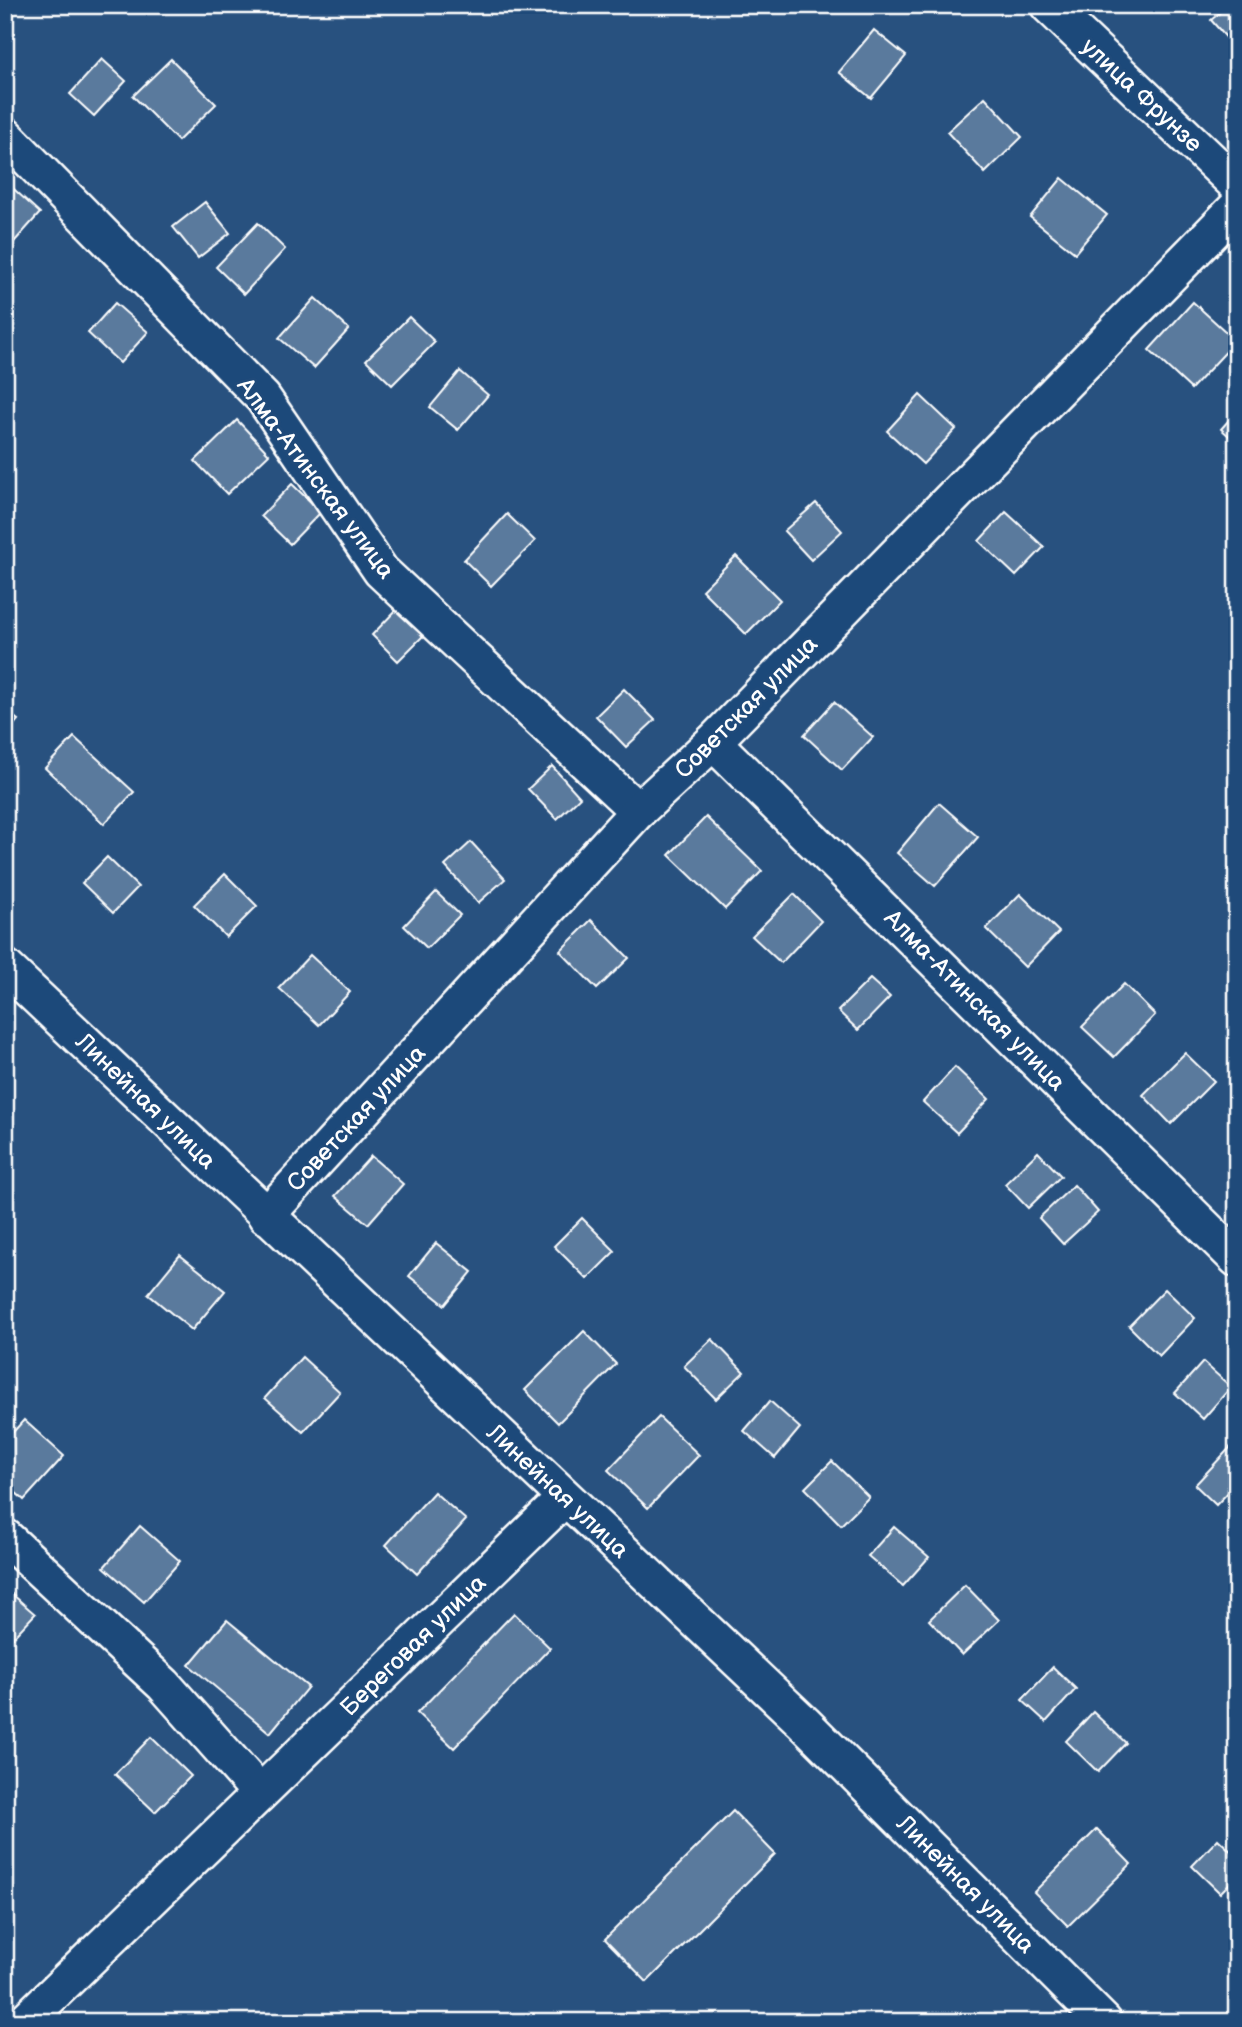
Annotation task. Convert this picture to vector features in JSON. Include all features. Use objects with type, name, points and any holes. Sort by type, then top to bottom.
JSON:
[{"type":"street","name":"улица Фрунзе","points":[[1048,5],[1237,185]]},
{"type":"street","name":"Алма-Атинская улица","points":[[5,135],[263,398],[380,571],[638,811]]},
{"type":"street","name":"Советская улица","points":[[266,1216],[638,811],[713,742],[1237,207]]},
{"type":"street","name":"Алма-Атинская улица","points":[[713,742],[1237,1259]]},
{"type":"street","name":"Линейная улица","points":[[5,967],[804,1723],[1104,2022]]},
{"type":"street","name":"Береговая улица","points":[[24,2022],[565,1498]]},
{"type":"street","points":[[5,1537],[164,1685],[260,1793]]},
{"type":"building","points":[[1229,5],[1237,5],[1237,50],[1211,20]]},
{"type":"building","points":[[874,30],[906,56],[871,98],[839,72]]},
{"type":"building","points":[[102,59],[126,81],[94,116],[70,94]]},
{"type":"building","points":[[171,59],[216,104],[178,141],[133,96]]},
{"type":"building","points":[[985,97],[1022,137],[985,173],[947,132]]},
{"type":"building","points":[[1062,178],[1107,215],[1075,253],[1030,217]]},
{"type":"building","points":[[5,181],[40,213],[14,242],[5,234]]},
{"type":"building","points":[[205,202],[230,233],[198,258],[173,227]]},
{"type":"building","points":[[258,223],[285,249],[244,294],[216,267]]},
{"type":"building","points":[[315,298],[349,329],[314,368],[279,338]]},
{"type":"building","points":[[1193,302],[1236,341],[1191,389],[1149,350]]},
{"type":"building","points":[[115,303],[148,332],[120,363],[88,333]]},
{"type":"building","points":[[409,317],[435,342],[392,385],[366,360]]},
{"type":"building","points":[[460,371],[488,395],[458,430],[430,407]]},
{"type":"building","points":[[920,395],[956,429],[923,464],[887,431]]},
{"type":"building","points":[[1237,411],[1237,443],[1221,429]]},
{"type":"building","points":[[237,420],[269,454],[227,494],[195,461]]},
{"type":"building","points":[[292,484],[321,512],[290,544],[261,516]]},
{"type":"building","points":[[816,503],[842,531],[811,560],[784,531]]},
{"type":"building","points":[[1006,512],[1044,547],[1016,576],[979,541]]},
{"type":"building","points":[[507,514],[535,541],[491,586],[464,560]]},
{"type":"building","points":[[736,556],[780,600],[746,634],[702,590]]},
{"type":"building","points":[[401,605],[427,632],[398,661],[372,635]]},
{"type":"building","points":[[624,689],[655,720],[626,747],[596,716]]},
{"type":"building","points":[[834,702],[873,737],[842,770],[804,735]]},
{"type":"building","points":[[5,710],[18,720],[5,736]]},
{"type":"building","points":[[74,737],[134,792],[104,824],[45,768]]},
{"type":"building","points":[[552,766],[580,797],[557,819],[528,789]]},
{"type":"building","points":[[939,803],[978,837],[935,886],[897,853]]},
{"type":"building","points":[[706,817],[762,871],[725,909],[669,855]]},
{"type":"building","points":[[471,842],[505,879],[478,903],[445,866]]},
{"type":"building","points":[[107,857],[138,887],[113,913],[82,883]]},
{"type":"building","points":[[225,874],[257,906],[226,937],[194,905]]},
{"type":"building","points":[[436,892],[460,915],[427,948],[404,926]]},
{"type":"building","points":[[794,894],[821,921],[781,963],[752,936]]},
{"type":"building","points":[[1020,894],[1059,932],[1025,967],[986,929]]},
{"type":"building","points":[[591,920],[629,958],[597,989],[560,951]]},
{"type":"building","points":[[310,955],[350,992],[319,1025],[279,988]]},
{"type":"building","points":[[870,979],[890,997],[858,1030],[838,1011]]},
{"type":"building","points":[[1124,984],[1155,1015],[1114,1057],[1082,1027]]},
{"type":"building","points":[[1185,1053],[1214,1081],[1171,1124],[1143,1095]]},
{"type":"building","points":[[955,1067],[989,1099],[957,1133],[923,1102]]},
{"type":"building","points":[[1038,1152],[1061,1176],[1028,1208],[1005,1184]]},
{"type":"building","points":[[371,1156],[403,1184],[368,1224],[335,1196]]},
{"type":"building","points":[[1074,1185],[1098,1212],[1063,1244],[1039,1218]]},
{"type":"building","points":[[582,1218],[615,1251],[587,1279],[554,1246]]},
{"type":"building","points":[[436,1243],[472,1272],[445,1305],[409,1276]]},
{"type":"building","points":[[180,1255],[225,1291],[192,1330],[148,1294]]},
{"type":"building","points":[[1165,1289],[1195,1318],[1159,1356],[1129,1326]]},
{"type":"building","points":[[584,1331],[616,1364],[558,1423],[525,1390]]},
{"type":"building","points":[[712,1339],[744,1372],[716,1399],[684,1366]]},
{"type":"building","points":[[302,1357],[340,1392],[303,1432],[265,1398]]},
{"type":"building","points":[[1203,1362],[1231,1387],[1203,1419],[1175,1393]]},
{"type":"building","points":[[770,1401],[800,1428],[775,1458],[744,1431]]},
{"type":"building","points":[[659,1417],[699,1455],[648,1508],[608,1470]]},
{"type":"building","points":[[24,1420],[64,1456],[24,1500],[5,1483],[5,1441]]},
{"type":"building","points":[[1237,1440],[1237,1483],[1216,1505],[1195,1485]]},
{"type":"building","points":[[832,1461],[869,1497],[841,1525],[805,1488]]},
{"type":"building","points":[[434,1492],[466,1520],[417,1574],[386,1545]]},
{"type":"building","points":[[140,1526],[180,1561],[144,1602],[104,1567]]},
{"type":"building","points":[[894,1527],[929,1557],[903,1586],[868,1556]]},
{"type":"building","points":[[965,1585],[999,1620],[962,1655],[929,1620]]},
{"type":"building","points":[[5,1588],[35,1614],[5,1646]]},
{"type":"building","points":[[514,1613],[550,1648],[454,1748],[417,1713]]},
{"type":"building","points":[[227,1620],[308,1687],[270,1733],[189,1665]]},
{"type":"building","points":[[1053,1667],[1076,1689],[1046,1722],[1022,1700]]},
{"type":"building","points":[[1093,1712],[1126,1743],[1098,1772],[1066,1741]]},
{"type":"building","points":[[151,1737],[191,1776],[155,1812],[115,1774]]},
{"type":"building","points":[[733,1811],[775,1854],[647,1982],[605,1939]]},
{"type":"building","points":[[1097,1829],[1131,1864],[1068,1926],[1034,1892]]},
{"type":"building","points":[[1218,1839],[1237,1857],[1237,1876],[1220,1893],[1192,1866]]}]
